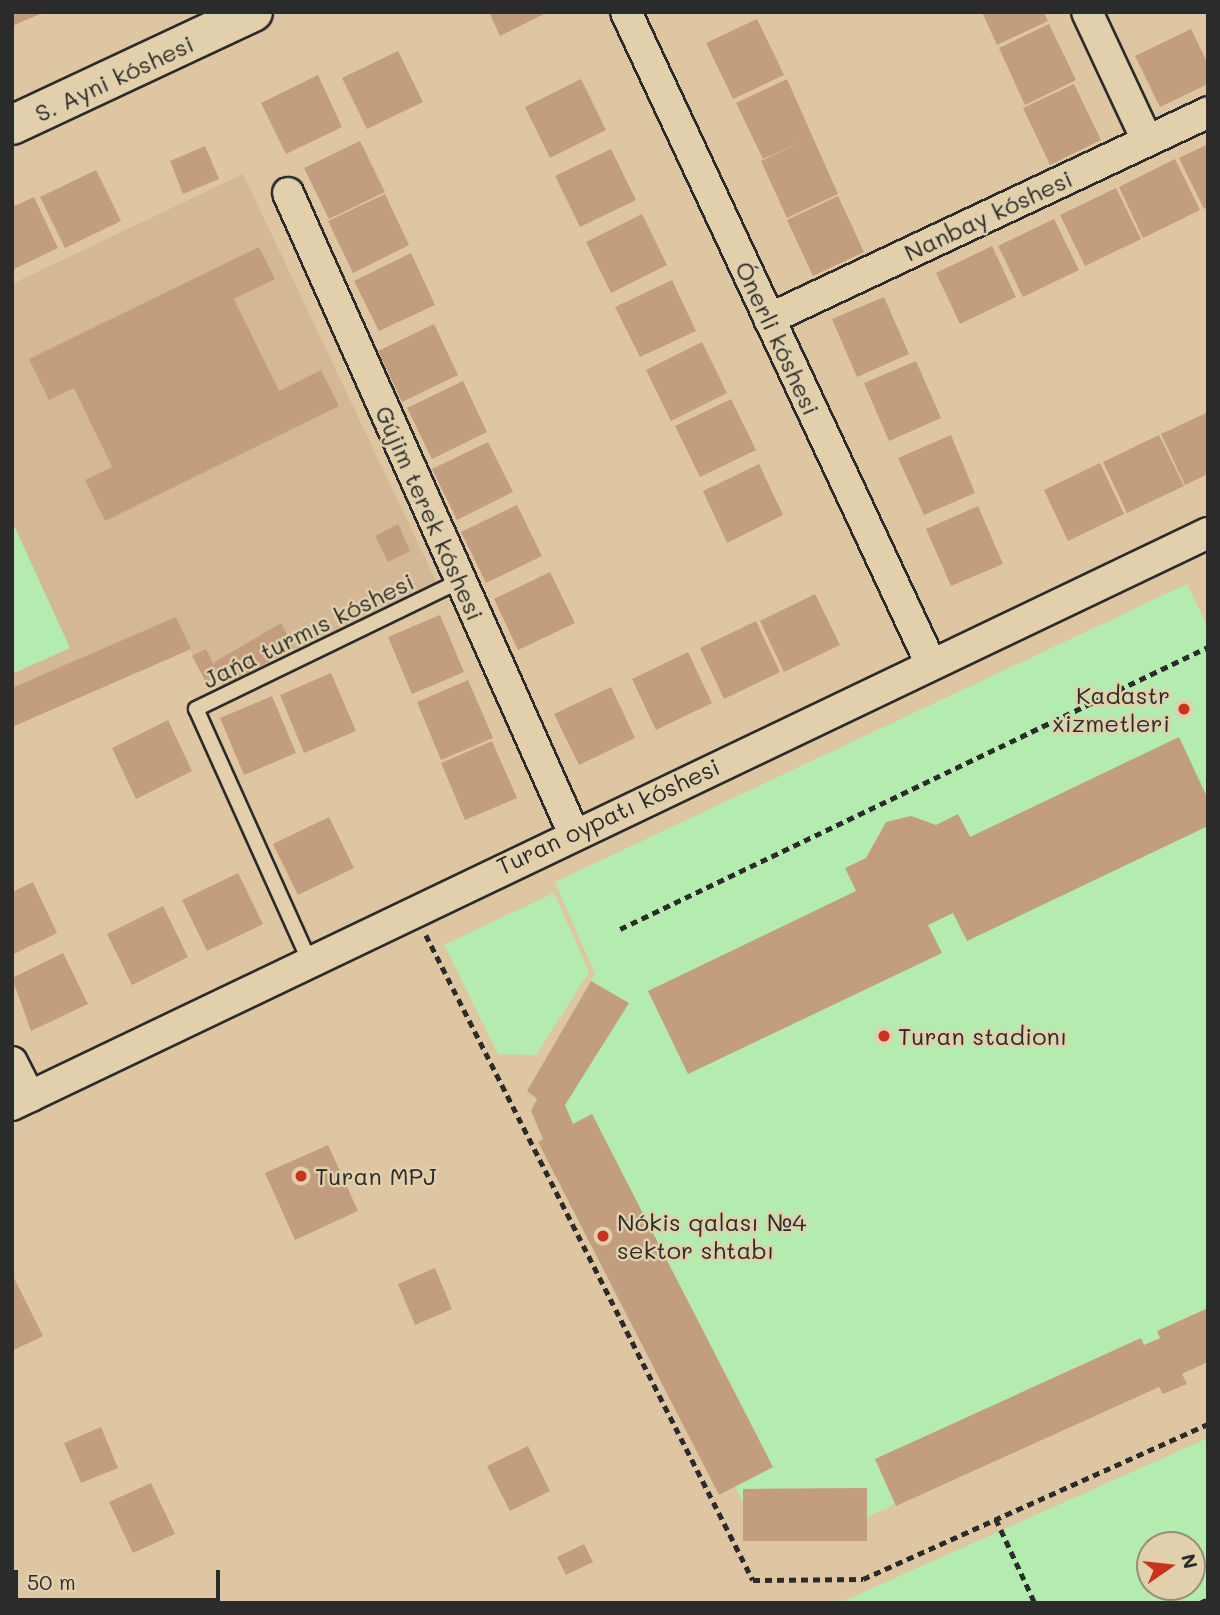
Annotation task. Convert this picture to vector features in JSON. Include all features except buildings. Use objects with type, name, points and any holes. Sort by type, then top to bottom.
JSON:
[{"type":"street","name":"S. Ayni kóshesi","points":[[12,125],[253,12]]},
{"type":"street","name":"Ónerli kóshesi","points":[[626,12],[931,664]]},
{"type":"street","points":[[1087,12],[1147,140]]},
{"type":"street","name":"Nanbay kóshesi","points":[[769,319],[1208,112]]},
{"type":"street","name":"Gújim terek kóshesi","points":[[288,193],[573,832]]},
{"type":"street","name":"Turan oypatı kóshesi","points":[[21,1101],[573,832],[1208,534]]},
{"type":"street","points":[[12,1062],[21,1101]]},
{"type":"lane","name":"Jańa turmıs kóshesi","points":[[309,960],[196,709],[460,581]]},
{"type":"path","points":[[620,929],[1208,647]]},
{"type":"path","points":[[413,909],[753,1580],[863,1579],[1208,1424]]},
{"type":"path","points":[[996,1519],[1034,1603]]},
{"type":"path","points":[[1200,1603],[1208,1599]]},
{"type":"shaded area","points":[[243,174],[437,583],[223,686],[218,676],[206,682],[190,649],[12,727],[12,284]]},
{"type":"green space","points":[[12,521],[70,648],[12,674]]},
{"type":"green space","name":"Turan stadionı","points":[[1187,584],[1208,627],[1208,1362],[867,1517],[867,1541],[743,1541],[743,1502],[735,1487],[719,1495],[538,1142],[543,1139],[531,1111],[537,1099],[527,1091],[595,974],[555,882]]},
{"type":"green space","points":[[554,893],[589,972],[536,1055],[498,1054],[444,945]]},
{"type":"green space","points":[[1208,1438],[1208,1603],[839,1603]]},
{"type":"place","name":"Kadastr xizmetleri","points":[[1184,709]]},
{"type":"place","name":"Turan stadionı","points":[[884,1036]]},
{"type":"place","name":"Turan MPJ","points":[[301,1176]]},
{"type":"place","name":"Nókis qalası №4 sektor shtabı","points":[[603,1236]]}]
